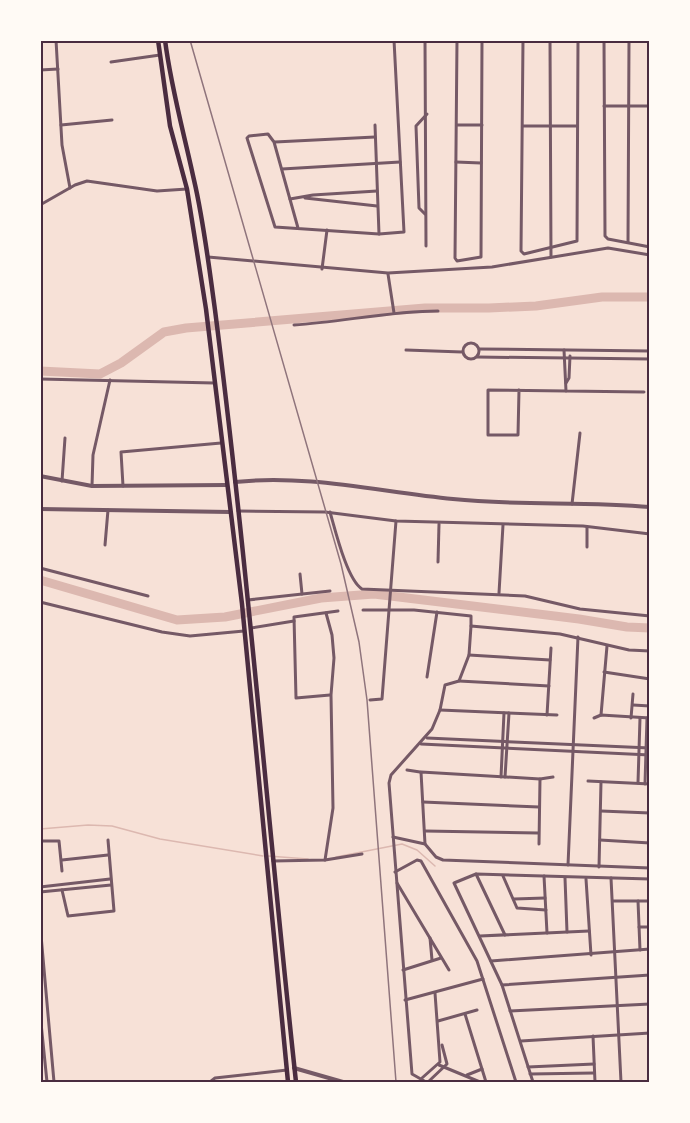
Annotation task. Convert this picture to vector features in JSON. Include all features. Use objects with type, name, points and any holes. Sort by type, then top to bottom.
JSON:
[{"type":"highway","points":[[158,40],[170,126],[188,189],[207,315],[242,604],[288,1083]]},
{"type":"highway","points":[[165,40],[176,109],[194,179],[208,257],[218,336],[251,627],[296,1083]]},
{"type":"highway","points":[[216,404],[225,402]]},
{"type":"highway","points":[[279,1004],[287,1004]]},
{"type":"highway","points":[[281,1019],[289,1018]]},
{"type":"street","points":[[56,40],[64,168],[70,188]]},
{"type":"street","points":[[105,40],[115,40]]},
{"type":"street","points":[[298,228],[274,142],[268,134],[247,138],[274,226],[298,228],[379,234],[402,234],[404,231],[394,40]]},
{"type":"street","points":[[425,40],[426,246]]},
{"type":"street","points":[[457,40],[455,162],[455,258],[457,261],[481,257],[482,40]]},
{"type":"street","points":[[523,40],[521,252],[524,254],[577,241],[578,40]]},
{"type":"street","points":[[550,40],[551,257]]},
{"type":"street","points":[[604,40],[605,236],[608,239],[650,247]]},
{"type":"street","points":[[628,242],[629,40]]},
{"type":"street","points":[[111,62],[160,55]]},
{"type":"street","points":[[40,70],[58,69]]},
{"type":"street","points":[[604,106],[650,106]]},
{"type":"street","points":[[425,214],[419,208],[416,126],[427,114]]},
{"type":"street","points":[[61,125],[112,120]]},
{"type":"street","points":[[375,125],[379,234]]},
{"type":"street","points":[[456,125],[482,125]]},
{"type":"street","points":[[523,126],[577,126]]},
{"type":"street","points":[[274,142],[375,137]]},
{"type":"street","points":[[282,169],[400,162]]},
{"type":"street","points":[[455,162],[481,162]]},
{"type":"street","points":[[40,205],[70,188],[93,181],[135,189],[164,191],[188,189]]},
{"type":"street","points":[[304,198],[313,195],[377,191]]},
{"type":"street","points":[[290,199],[304,198],[377,206]]},
{"type":"street","points":[[322,269],[327,230]]},
{"type":"street","points":[[208,257],[322,269],[388,273],[466,268],[615,248],[650,255]]},
{"type":"street","points":[[466,268],[467,260]]},
{"type":"street","points":[[388,273],[394,313]]},
{"type":"street","points":[[294,325],[340,322],[394,313],[438,311]]},
{"type":"street","points":[[462,352],[469,343],[479,349],[650,351]]},
{"type":"street","points":[[477,357],[479,349]]},
{"type":"street","points":[[517,349],[517,356]]},
{"type":"street","points":[[406,350],[462,352]]},
{"type":"street","points":[[564,350],[566,391]]},
{"type":"street","points":[[566,383],[569,378],[570,350]]},
{"type":"street","points":[[462,352],[466,359],[517,356],[650,359]]},
{"type":"street","points":[[40,379],[214,383]]},
{"type":"street","points":[[92,486],[93,455],[110,380]]},
{"type":"street","points":[[519,390],[518,435],[488,435],[489,390],[519,390],[644,392]]},
{"type":"street","points":[[572,504],[580,433]]},
{"type":"street","points":[[62,481],[65,438]]},
{"type":"street","points":[[123,486],[121,452],[221,443]]},
{"type":"street","points":[[40,476],[92,486],[226,485]]},
{"type":"street","points":[[234,482],[338,483],[452,499],[650,507]]},
{"type":"street","points":[[105,545],[108,508]]},
{"type":"street","points":[[40,509],[108,508],[230,512]]},
{"type":"street","points":[[237,511],[330,512],[396,521],[587,527],[650,534]]},
{"type":"street","points":[[330,512],[357,585],[368,589],[499,593],[531,597],[580,609],[650,616]]},
{"type":"street","points":[[370,700],[382,699],[391,608],[396,521]]},
{"type":"street","points":[[438,562],[440,524]]},
{"type":"street","points":[[499,593],[503,525]]},
{"type":"street","points":[[587,527],[587,547]]},
{"type":"street","points":[[40,568],[148,596]]},
{"type":"street","points":[[300,574],[302,594]]},
{"type":"street","points":[[248,602],[330,591]]},
{"type":"street","points":[[40,602],[162,632],[190,636],[244,630]]},
{"type":"street","points":[[363,610],[391,608],[471,616],[469,655],[459,681]]},
{"type":"street","points":[[331,695],[296,698],[294,621],[295,616],[338,611]]},
{"type":"street","points":[[427,677],[437,612]]},
{"type":"street","points":[[325,860],[333,808],[331,695],[334,658],[333,635],[326,613]]},
{"type":"street","points":[[251,627],[294,621]]},
{"type":"street","points":[[471,626],[578,638],[650,651]]},
{"type":"street","points":[[568,865],[578,638]]},
{"type":"street","points":[[601,716],[607,645]]},
{"type":"street","points":[[547,715],[551,648]]},
{"type":"street","points":[[469,655],[550,660]]},
{"type":"street","points":[[604,672],[650,679]]},
{"type":"street","points":[[435,993],[441,1042],[447,1061],[444,1069],[427,1083],[412,1074],[389,783],[395,770],[427,738],[440,710],[445,685],[459,681],[549,686]]},
{"type":"street","points":[[631,718],[633,694]]},
{"type":"street","points":[[633,705],[650,706]]},
{"type":"street","points":[[440,710],[557,715]]},
{"type":"street","points":[[504,713],[505,742]]},
{"type":"street","points":[[503,777],[509,713]]},
{"type":"street","points":[[594,718],[601,716],[648,718],[645,784]]},
{"type":"street","points":[[638,783],[640,718]]},
{"type":"street","points":[[427,738],[648,748]]},
{"type":"street","points":[[420,744],[648,755]]},
{"type":"street","points":[[407,770],[540,779],[553,777]]},
{"type":"street","points":[[421,772],[425,844]]},
{"type":"street","points":[[539,844],[540,779]]},
{"type":"street","points":[[588,781],[650,784]]},
{"type":"street","points":[[599,867],[601,782]]},
{"type":"street","points":[[423,802],[538,807]]},
{"type":"street","points":[[601,811],[650,813]]},
{"type":"street","points":[[425,831],[538,833]]},
{"type":"street","points":[[393,837],[425,844],[436,857],[443,860],[650,868]]},
{"type":"street","points":[[62,890],[68,916],[114,911],[108,840]]},
{"type":"street","points":[[600,840],[650,843]]},
{"type":"street","points":[[40,841],[59,842],[62,871]]},
{"type":"street","points":[[273,860],[325,860],[362,854]]},
{"type":"street","points":[[62,860],[108,855]]},
{"type":"street","points":[[395,872],[417,860],[421,861],[459,927],[483,979],[516,1083]]},
{"type":"street","points":[[476,874],[506,935]]},
{"type":"street","points":[[533,1083],[502,985],[454,886],[456,881],[476,874],[586,879],[650,879]]},
{"type":"street","points":[[503,876],[518,909],[546,910]]},
{"type":"street","points":[[544,876],[547,933]]},
{"type":"street","points":[[566,878],[567,932]]},
{"type":"street","points":[[611,878],[621,1083]]},
{"type":"street","points":[[40,887],[111,879]]},
{"type":"street","points":[[586,879],[591,955]]},
{"type":"street","points":[[396,881],[449,970]]},
{"type":"street","points":[[40,892],[111,885]]},
{"type":"street","points":[[514,899],[545,898]]},
{"type":"street","points":[[613,901],[650,901]]},
{"type":"street","points":[[638,901],[640,950]]},
{"type":"street","points":[[40,924],[54,1083]]},
{"type":"street","points":[[639,927],[650,927]]},
{"type":"street","points":[[480,936],[589,931]]},
{"type":"street","points":[[430,936],[432,960]]},
{"type":"street","points":[[491,961],[650,949]]},
{"type":"street","points":[[402,970],[441,958]]},
{"type":"street","points":[[502,985],[650,975]]},
{"type":"street","points":[[405,1000],[483,979]]},
{"type":"street","points":[[40,996],[47,995]]},
{"type":"street","points":[[510,1011],[650,1004]]},
{"type":"street","points":[[438,1021],[477,1010]]},
{"type":"street","points":[[40,1013],[46,1083]]},
{"type":"street","points":[[465,1014],[486,1083]]},
{"type":"street","points":[[521,1041],[650,1033]]},
{"type":"street","points":[[592,1036],[595,1083]]},
{"type":"street","points":[[422,1078],[439,1065],[441,1042]]},
{"type":"street","points":[[528,1067],[594,1064]]},
{"type":"street","points":[[439,1065],[480,1083]]},
{"type":"street","points":[[294,1068],[343,1083]]},
{"type":"street","points":[[466,1075],[482,1069]]},
{"type":"street","points":[[210,1083],[215,1078],[287,1070]]},
{"type":"street","points":[[530,1074],[594,1073]]},
{"type":"waterway","points":[[40,371],[100,374],[121,363],[164,332],[186,328],[425,308],[536,306],[602,297],[650,297]]},
{"type":"waterway","points":[[40,580],[177,620],[225,617],[321,598],[374,594],[627,627],[650,628]]},
{"type":"waterway","points":[[40,829],[88,825],[112,826],[160,839],[263,856]]},
{"type":"waterway","points":[[336,857],[402,844],[417,850],[435,866]]},
{"type":"waterway","points":[[268,856],[308,859]]},
{"type":"railway","points":[[190,40],[341,564],[359,642],[367,700],[396,1082]]}]
